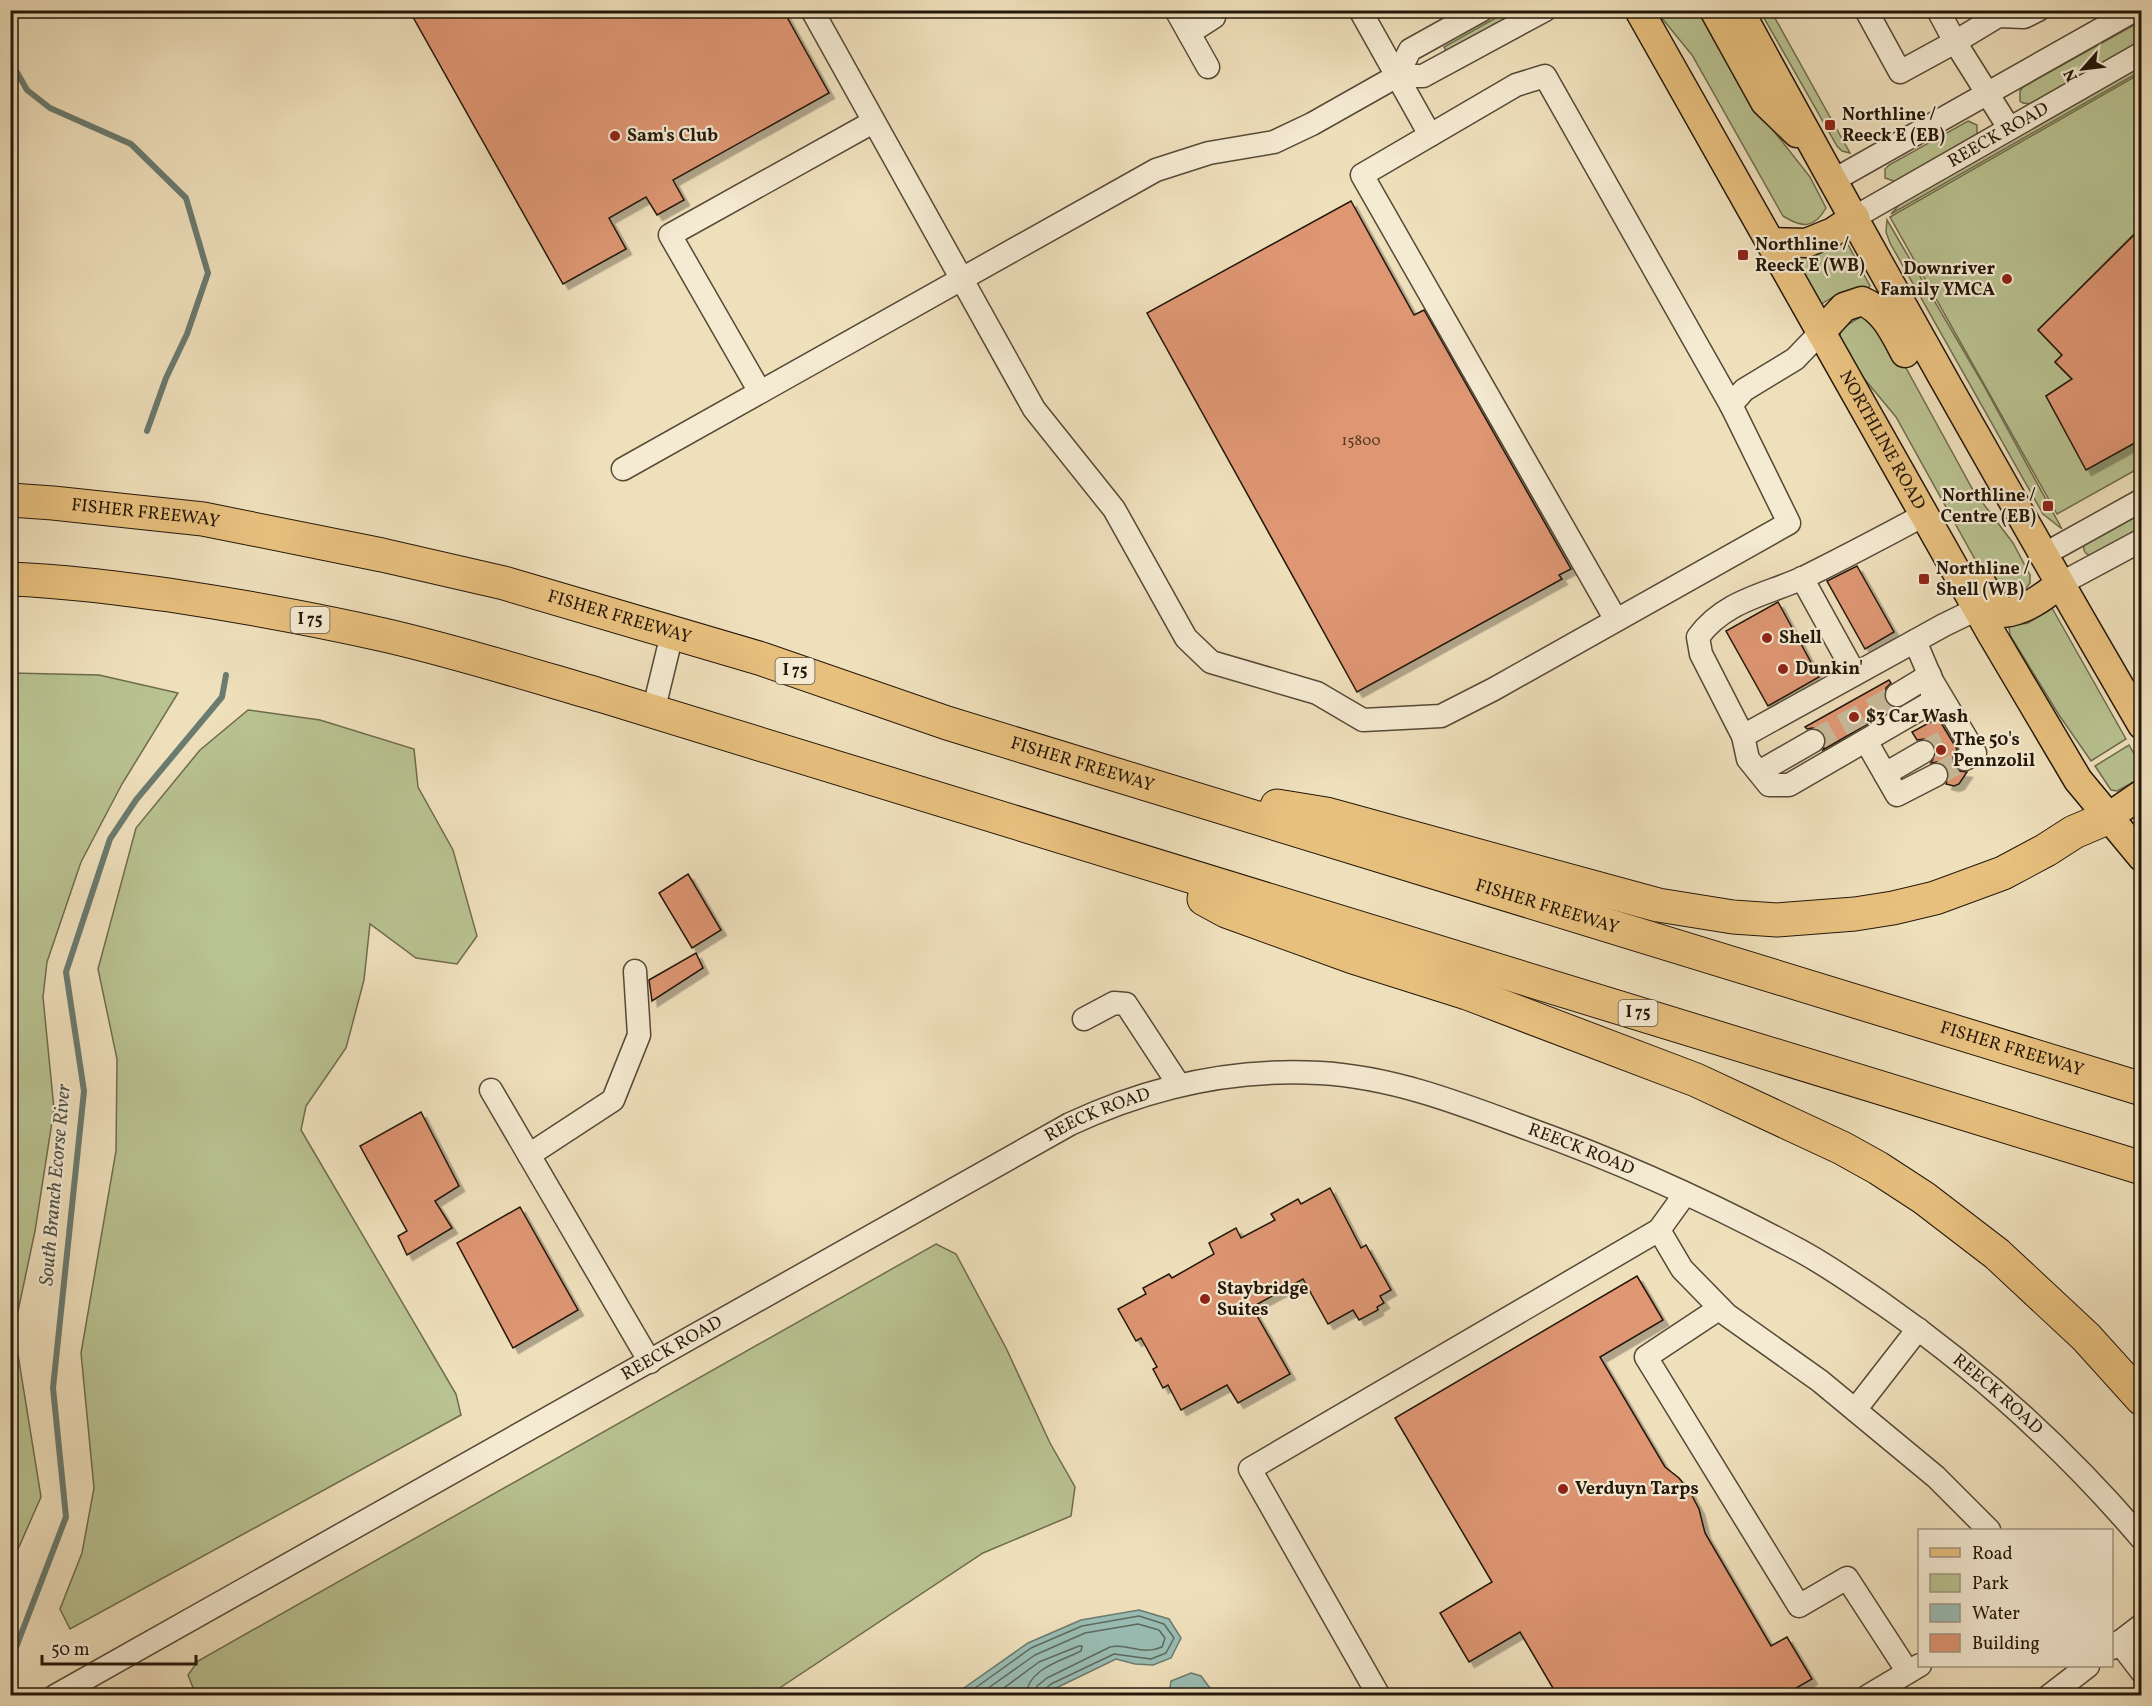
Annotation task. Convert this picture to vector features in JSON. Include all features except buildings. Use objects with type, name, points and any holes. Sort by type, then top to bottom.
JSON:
[{"type":"highway","name":"FISHER FREEWAY","points":[[10,500],[203,519],[382,555],[504,583],[762,659],[947,723],[2142,1089]]},
{"type":"highway","name":"I 75","points":[[10,579],[135,590],[271,611],[385,636],[498,666],[2142,1168]]},
{"type":"highway","points":[[1164,789],[1326,814],[1658,905],[1733,917],[1777,920],[1855,914],[1935,898],[2004,873],[2074,832],[2107,818]]},
{"type":"highway","points":[[1134,860],[1226,911],[1353,957],[1467,993],[1685,1076],[1842,1148],[1924,1198],[1996,1254],[2086,1337],[2142,1399]]},
{"type":"main road","name":"NORTHLINE ROAD","points":[[1639,10],[1977,609],[2078,780],[2107,818],[2142,857]]},
{"type":"main road","points":[[1714,10],[1765,102],[1820,156]]},
{"type":"main road","points":[[1739,10],[1855,217],[1904,311],[2142,725]]},
{"type":"main road","points":[[1770,242],[1806,243],[1833,232],[1855,217]]},
{"type":"main road","points":[[1821,332],[1844,307],[1854,302],[1862,301],[1880,313],[1888,322],[1976,479],[2037,544]]},
{"type":"main road","points":[[1861,403],[1893,429],[1992,601],[2004,613],[2017,611],[2039,600],[2060,584]]},
{"type":"main road","points":[[2107,818],[2142,794]]},
{"type":"main road","points":[[2107,818],[2142,814]]},
{"type":"street","points":[[812,10],[1034,409],[1114,509],[1186,638],[1211,662],[1317,693],[1363,720],[1441,716],[1494,689],[1789,523],[1731,405],[1545,76],[1516,85],[1362,175],[1616,620]]},
{"type":"street","points":[[1176,10],[1208,66]]},
{"type":"street","points":[[1189,33],[1214,17],[1210,10]]},
{"type":"street","points":[[1360,10],[1430,135]]},
{"type":"street","points":[[1397,76],[1410,50],[1482,10]]},
{"type":"street","points":[[622,469],[1156,170],[1209,153],[1274,142],[1312,124],[1397,76],[1423,76],[1545,10]]},
{"type":"street","points":[[1866,10],[1900,72],[1998,16],[2024,17],[2038,10]]},
{"type":"street","points":[[1938,10],[1986,94],[2009,128]]},
{"type":"street","points":[[1834,180],[2135,10]]},
{"type":"street","name":"REECK ROAD","points":[[1855,217],[2142,53]]},
{"type":"street","points":[[760,392],[670,235],[873,122]]},
{"type":"street","points":[[1731,405],[1744,390],[1795,359],[1821,332]]},
{"type":"street","points":[[2037,544],[2142,500]]},
{"type":"street","points":[[1924,515],[1802,578],[1738,603],[1708,623],[1698,637],[1701,654],[1743,735],[1748,759],[1764,778],[1789,784],[1932,702],[1931,678]]},
{"type":"street","points":[[2060,584],[2142,540]]},
{"type":"street","points":[[1802,578],[1856,674]]},
{"type":"street","points":[[1743,735],[1977,609]]},
{"type":"street","points":[[653,712],[672,633]]},
{"type":"street","points":[[1915,641],[1961,743]]},
{"type":"street","points":[[1897,695],[1931,678]]},
{"type":"street","points":[[1764,778],[1813,741]]},
{"type":"street","points":[[1866,741],[1891,785],[1930,763]]},
{"type":"street","points":[[529,1155],[613,1100],[639,1035],[635,971]]},
{"type":"street","points":[[1084,1019],[1114,1003],[1126,1004],[1179,1085]]},
{"type":"street","name":"REECK ROAD","points":[[55,1695],[1070,1124],[1130,1099],[1179,1085],[1225,1076],[1290,1072],[1323,1073],[1377,1080],[1430,1093],[1581,1148],[1685,1194],[1797,1249],[1859,1287],[1918,1329],[2017,1410],[2069,1460],[2142,1539]]},
{"type":"street","points":[[490,1090],[650,1362]]},
{"type":"street","points":[[1379,1695],[1250,1469],[1659,1230],[1685,1194]]},
{"type":"street","points":[[1659,1230],[1682,1269],[1727,1315],[1820,1381],[1856,1410],[1936,1477],[1988,1529]]},
{"type":"street","points":[[1720,1308],[1646,1357],[1799,1606],[1847,1578],[1914,1669],[1868,1695]]},
{"type":"street","points":[[1856,1410],[1918,1329]]},
{"type":"street","points":[[2142,1625],[2115,1645],[2142,1672]]},
{"type":"street","points":[[2049,1695],[2085,1667]]},
{"type":"green space","points":[[1508,11],[1529,11],[1449,55],[1444,47]]},
{"type":"green space","points":[[1656,11],[1704,11],[1758,111],[1810,177],[1826,208],[1817,220],[1802,224],[1783,216],[1692,55]]},
{"type":"green space","points":[[1760,11],[1771,11],[1850,153],[1842,151],[1837,146]]},
{"type":"green space","points":[[2141,21],[2141,41],[2031,104],[2020,101],[2020,91],[2023,87]]},
{"type":"green space","points":[[2141,66],[2141,71],[1891,214],[1901,203]]},
{"type":"green space","name":"Downriver Family YMCA","points":[[2141,73],[2141,227],[2038,330],[2062,355],[2055,362],[2072,379],[2046,396],[2086,469],[2141,439],[2141,467],[2057,514],[1890,217]]},
{"type":"green space","points":[[1968,121],[1977,125],[1977,135],[1896,182],[1885,178],[1885,169],[1889,165]]},
{"type":"green space","points":[[1887,220],[1983,384],[2062,529],[2043,514],[1890,243],[1886,232]]},
{"type":"green space","points":[[1844,237],[1870,286],[1842,292],[1820,305],[1796,258],[1799,255],[1817,255]]},
{"type":"green space","points":[[1862,316],[1883,326],[1973,490],[2013,543],[2030,575],[2030,583],[2024,591],[2012,597],[2000,597],[1992,590],[1896,417],[1857,370],[1839,339],[1842,328]]},
{"type":"green space","points":[[2141,510],[2141,529],[2093,556],[2086,553],[2085,542]]},
{"type":"green space","points":[[2052,608],[2126,739],[2091,761],[2059,715],[2010,635],[2009,626],[2028,623]]},
{"type":"green space","points":[[11,673],[99,675],[178,693],[122,784],[81,862],[47,962],[43,997],[54,1109],[35,1231],[14,1330],[41,1497],[11,1565]]},
{"type":"green space","points":[[248,710],[320,720],[414,749],[418,787],[453,850],[477,936],[457,964],[416,958],[370,924],[364,980],[346,1048],[306,1106],[301,1130],[456,1394],[461,1415],[70,1629],[60,1609],[82,1553],[94,1488],[81,1353],[116,1151],[117,1059],[98,969],[136,828],[200,750]]},
{"type":"green space","points":[[2129,745],[2141,766],[2141,778],[2117,791],[2111,790],[2095,766]]},
{"type":"green space","points":[[936,1244],[956,1254],[1006,1348],[1050,1443],[1075,1487],[1071,1516],[983,1553],[769,1695],[196,1695],[188,1675],[198,1661]]},
{"type":"water","points":[[1139,1610],[1169,1619],[1181,1638],[1171,1658],[1153,1665],[1135,1664],[1116,1659],[1045,1695],[954,1695],[1028,1643],[1081,1620]]},
{"type":"water","points":[[1191,1673],[1201,1676],[1215,1695],[1169,1695],[1171,1681]]},
{"type":"waterway","name":"South Branch Ecorse River","points":[[10,60],[27,90],[50,108],[131,144],[186,198],[208,273],[187,334],[166,378],[147,431]]},
{"type":"waterway","name":"South Branch Ecorse River","points":[[10,1663],[66,1517],[53,1388],[84,1091],[66,972],[110,839],[136,800],[222,697],[226,675]]},
{"type":"tunnel","points":[[1813,741],[1897,695]]},
{"type":"tunnel","points":[[1923,752],[1952,737]]},
{"type":"tunnel","points":[[1936,775],[1965,759]]},
{"type":"place","name":"Northline / Reeck E (EB)","points":[[1830,125]]},
{"type":"place","name":"Sam's Club","points":[[615,136]]},
{"type":"place","name":"Northline / Reeck E (WB)","points":[[1743,255]]},
{"type":"place","name":"Downriver Family YMCA","points":[[2007,279]]},
{"type":"place","name":"Northline / Centre (EB)","points":[[2048,506]]},
{"type":"place","name":"Northline / Shell (WB)","points":[[1924,579]]},
{"type":"place","name":"Shell","points":[[1767,638]]},
{"type":"place","name":"Dunkin'","points":[[1783,669]]},
{"type":"place","name":"$3 Car Wash","points":[[1854,717]]},
{"type":"place","name":"The 50's Pennzolil","points":[[1941,750]]},
{"type":"place","name":"Staybridge Suites","points":[[1205,1299]]},
{"type":"place","name":"Verduyn Tarps","points":[[1563,1489]]}]
